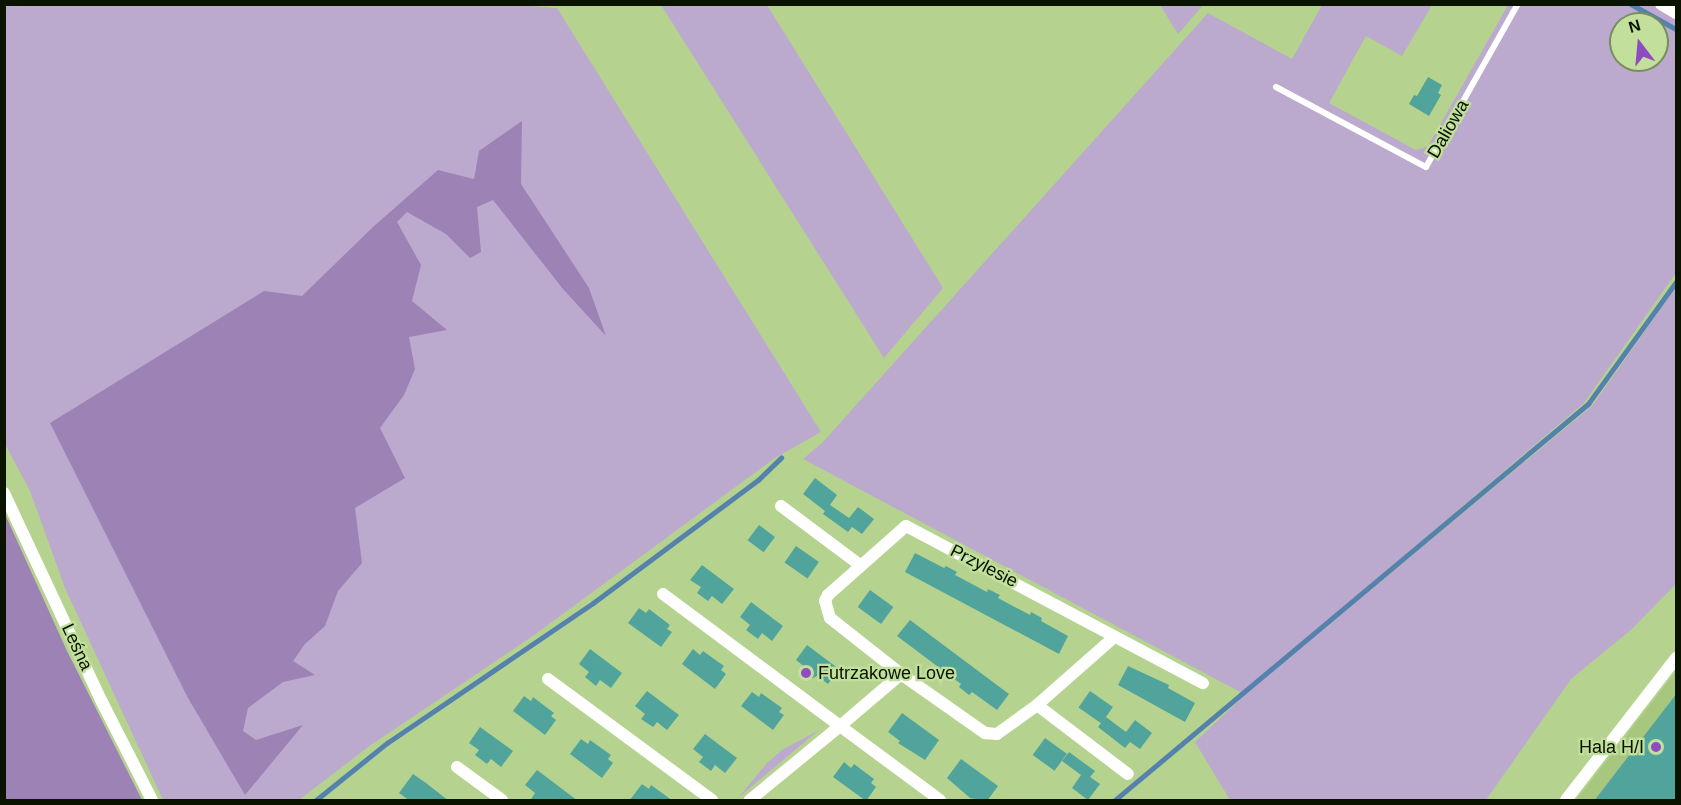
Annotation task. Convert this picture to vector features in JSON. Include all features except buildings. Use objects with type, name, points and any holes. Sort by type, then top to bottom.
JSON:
[{"type":"street","points":[[1661,4],[1677,13]]},
{"type":"street","name":"Leśna","points":[[4,493],[152,801]]},
{"type":"street","points":[[781,507],[860,565]]},
{"type":"street","name":"Przylesie","points":[[1114,637],[1011,726],[991,734],[901,674],[830,618],[826,610],[828,595],[906,526],[1203,683]]},
{"type":"street","points":[[663,594],[940,801]]},
{"type":"street","points":[[1566,801],[1677,658]]},
{"type":"street","points":[[750,801],[901,674]]},
{"type":"street","points":[[548,679],[712,801]]},
{"type":"street","points":[[1037,705],[1128,774]]},
{"type":"street","points":[[457,767],[502,801]]},
{"type":"lane","name":"Daliowa","points":[[1276,87],[1426,167],[1518,4]]},
{"type":"shaded area","points":[[500,4],[557,8],[821,432],[775,458],[530,638],[368,747],[299,800],[163,800],[65,588],[30,491],[5,444],[4,5]]},
{"type":"shaded area","points":[[661,5],[767,5],[943,288],[884,358]]},
{"type":"shaded area","points":[[1160,5],[1203,5],[1178,34]]},
{"type":"shaded area","points":[[1322,5],[1432,5],[1402,56],[1366,36],[1329,103],[1416,150],[1428,146],[1508,5],[1654,5],[1667,12],[1609,12],[1609,72],[1669,72],[1669,13],[1676,17],[1676,273],[1584,403],[1242,693],[803,459],[822,443],[1208,13],[1292,59]]},
{"type":"shaded area","points":[[522,121],[521,184],[589,288],[606,336],[563,289],[493,200],[477,207],[481,252],[470,258],[446,234],[407,212],[397,222],[421,265],[412,301],[447,330],[409,337],[415,369],[404,395],[380,428],[405,478],[355,508],[362,563],[338,591],[325,626],[305,644],[293,661],[315,675],[283,682],[248,708],[243,731],[256,740],[303,725],[245,795],[188,698],[50,423],[264,291],[302,296],[373,227],[438,170],[474,179],[479,151]]},
{"type":"shaded area","points":[[1676,287],[1676,584],[1632,629],[1571,679],[1486,800],[1230,800],[1195,742],[1248,692],[1592,406]]},
{"type":"shaded area","points":[[4,512],[67,651],[142,800],[5,800]]},
{"type":"shaded area","name":"Hala H/I","points":[[1676,671],[1676,800],[1576,800]]},
{"type":"shaded area","points":[[819,730],[739,797],[766,764],[782,750]]},
{"type":"waterway","points":[[1631,4],[1676,29]]},
{"type":"waterway","points":[[1115,800],[1588,404],[1676,282]]},
{"type":"waterway","points":[[316,800],[387,743],[593,603],[758,480],[781,458]]},
{"type":"place","name":"Futrzakowe Love","points":[[806,673]]},
{"type":"place","name":"Hala H/I","points":[[1656,747]]}]
